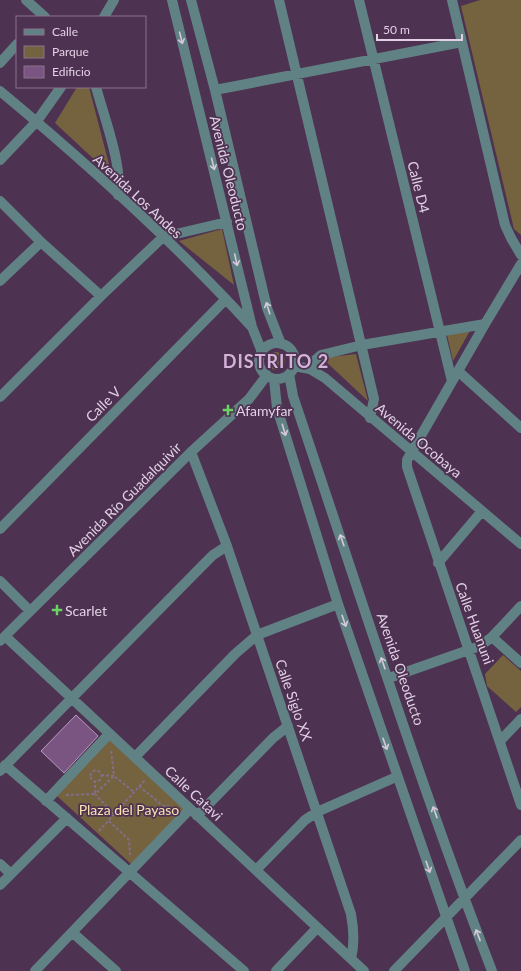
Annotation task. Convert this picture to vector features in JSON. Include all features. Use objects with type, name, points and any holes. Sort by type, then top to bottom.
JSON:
[{"type":"street","points":[[26,0],[43,16]]},
{"type":"street","points":[[105,16],[114,0]]},
{"type":"street","name":"Avenida Oleoducto","points":[[172,0],[252,327],[262,352]]},
{"type":"street","name":"Avenida Oleoducto","points":[[191,0],[215,90],[267,308],[281,344]]},
{"type":"street","points":[[279,0],[374,399],[370,418]]},
{"type":"street","name":"Calle D4","points":[[359,0],[452,381]]},
{"type":"street","points":[[452,0],[505,225],[521,255]]},
{"type":"street","points":[[215,90],[462,42]]},
{"type":"street","points":[[0,63],[16,45]]},
{"type":"street","points":[[0,160],[37,121],[60,88]]},
{"type":"street","points":[[96,88],[117,167],[120,185],[118,195]]},
{"type":"street","name":"Avenida Los Andes","points":[[0,91],[37,121],[163,237],[226,299],[252,327]]},
{"type":"street","points":[[0,201],[41,242],[101,296]]},
{"type":"street","points":[[0,397],[101,296],[163,237],[227,222]]},
{"type":"street","points":[[0,282],[41,242]]},
{"type":"street","name":"Calle Huanuni","points":[[521,264],[407,460],[407,467],[438,563],[470,650],[521,805]]},
{"type":"street","name":"Calle V","points":[[0,529],[226,299]]},
{"type":"street","points":[[310,369],[313,362],[321,355],[362,345],[485,324]]},
{"type":"street","points":[[270,377],[285,377],[292,370],[294,355],[287,346],[274,344],[267,347],[262,352],[260,365],[270,377],[277,408],[338,604],[396,777],[464,971]]},
{"type":"street","name":"Avenida Ocobaya","points":[[292,370],[310,369],[325,378],[370,418],[521,544]]},
{"type":"street","name":"Avenida Oleoducto","points":[[292,370],[293,396],[464,898],[492,971]]},
{"type":"street","points":[[458,371],[521,428]]},
{"type":"street","name":"Avenida Río Guadalquivir","points":[[2,638],[191,452],[270,377]]},
{"type":"street","name":"Calle Siglo XX","points":[[191,452],[227,546],[351,914],[354,933],[354,948],[351,959]]},
{"type":"street","points":[[438,563],[482,511]]},
{"type":"street","points":[[227,546],[212,555],[3,768],[46,800],[244,971]]},
{"type":"street","points":[[0,581],[30,611]]},
{"type":"street","points":[[135,757],[235,654],[257,635],[338,604]]},
{"type":"street","points":[[389,678],[480,646],[492,637],[521,606]]},
{"type":"street","points":[[492,637],[521,663]]},
{"type":"street","name":"Calle Catavi","points":[[2,638],[72,698],[364,971]]},
{"type":"street","points":[[500,741],[521,719]]},
{"type":"street","points":[[35,971],[130,873],[273,738],[288,726]]},
{"type":"street","points":[[46,800],[110,734]]},
{"type":"street","points":[[256,870],[305,820],[317,812],[396,777]]},
{"type":"street","points":[[0,885],[67,818]]},
{"type":"street","points":[[394,971],[521,840]]},
{"type":"street","points":[[0,864],[11,874]]},
{"type":"street","points":[[276,971],[317,928]]},
{"type":"street","points":[[73,933],[116,971]]},
{"type":"path","points":[[111,748],[114,776]]},
{"type":"path","points":[[114,814],[95,794],[95,782],[91,779],[92,773],[97,771],[101,775],[114,776],[134,792]]},
{"type":"path","points":[[95,782],[100,780],[101,775]]},
{"type":"path","points":[[60,795],[95,794],[114,776]]},
{"type":"path","points":[[99,831],[148,776]]},
{"type":"path","points":[[140,786],[163,806],[175,806]]},
{"type":"path","points":[[108,821],[129,840],[131,860]]},
{"type":"green space","points":[[480,0],[521,0],[521,235],[514,229],[461,6]]},
{"type":"green space","points":[[76,88],[89,88],[112,176],[55,123]]},
{"type":"green space","points":[[222,229],[234,285],[179,241]]},
{"type":"green space","points":[[471,329],[453,361],[447,335]]},
{"type":"green space","points":[[276,352],[282,355],[285,361],[282,367],[276,370],[270,367],[267,361],[270,355]]},
{"type":"green space","points":[[356,354],[368,401],[322,358]]},
{"type":"green space","points":[[503,655],[521,671],[521,707],[516,712],[487,686],[485,674]]},
{"type":"green space","name":"Plaza del Payaso","points":[[110,739],[186,807],[131,864],[57,796]]},
{"type":"building","points":[[76,715],[98,736],[64,773],[41,751]]},
{"type":"place","name":"Afamyfar","points":[[228,410]]},
{"type":"place","name":"Scarlet","points":[[57,610]]},
{"type":"district","name":"DISTRITO 2","points":[[276,361]]}]
